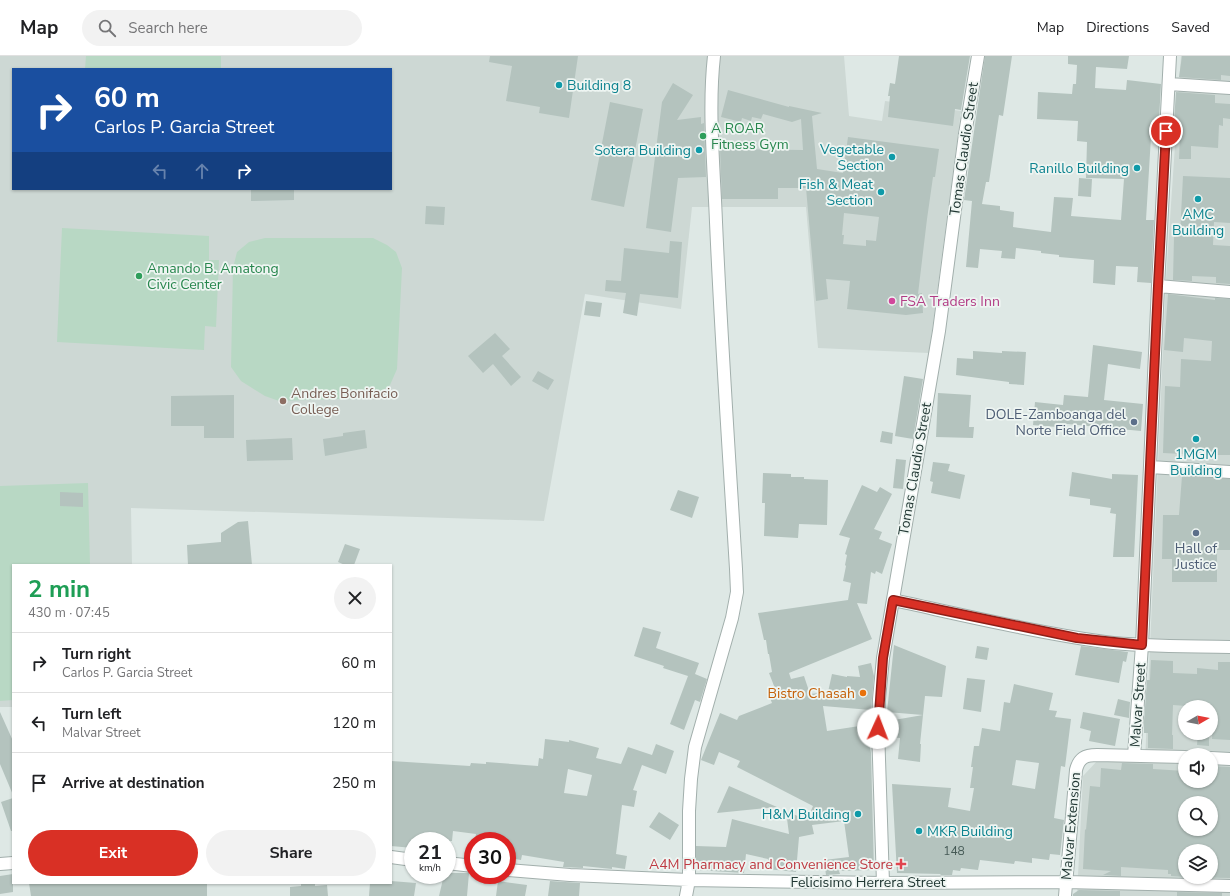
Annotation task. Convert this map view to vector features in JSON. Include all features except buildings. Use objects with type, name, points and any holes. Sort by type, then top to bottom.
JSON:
[{"type":"street","points":[[686,896],[689,880],[689,810],[695,747],[732,618],[736,592],[713,132],[712,73],[714,56]]},
{"type":"street","name":"Tomas Claudio Street","points":[[883,883],[879,712],[883,658],[939,331],[965,134],[978,56]]},
{"type":"street","name":"Malvar Street","points":[[1134,756],[1142,645],[1170,56]]},
{"type":"street","points":[[1169,84],[1230,88]]},
{"type":"street","points":[[1158,286],[1230,292]]},
{"type":"street","points":[[1150,467],[1230,472]]},
{"type":"street","points":[[893,600],[1053,633],[1106,642],[1142,645],[1230,647]]},
{"type":"street","name":"Malvar Extension","points":[[1065,896],[1076,770],[1078,763],[1082,758],[1090,755],[1134,756]]},
{"type":"street","points":[[1134,756],[1178,757]]},
{"type":"street","points":[[1218,758],[1230,759]]},
{"type":"street","points":[[392,857],[404,859]]},
{"type":"street","points":[[0,864],[12,863]]},
{"type":"street","name":"Felicisimo Herrera Street","points":[[516,871],[570,875],[689,880],[883,883],[1066,882],[1169,890],[1230,886]]},
{"type":"shaded area","name":"Andres Bonifacio College","points":[[0,56],[844,56],[849,116],[882,121],[885,101],[961,111],[929,353],[818,348],[806,207],[692,207],[681,309],[585,294],[544,521],[131,508],[132,564],[12,564],[12,707],[0,707]]},
{"type":"shaded area","points":[[1181,56],[1230,56],[1230,896],[1077,896],[1083,776],[1098,760],[1145,762],[1166,279]]},
{"type":"green space","points":[[86,56],[221,56],[221,68],[85,68]]},
{"type":"green space","name":"Amando B. Amatong Civic Center","points":[[62,228],[209,236],[209,260],[219,260],[216,327],[205,326],[204,350],[57,342]]},
{"type":"green space","points":[[265,238],[373,238],[387,245],[396,252],[402,268],[397,369],[390,385],[381,392],[368,398],[279,401],[265,396],[241,381],[231,367],[233,268],[237,252],[249,242]]},
{"type":"green space","points":[[88,483],[90,564],[12,564],[12,700],[0,701],[0,486]]},
{"type":"place","name":"Building 8","points":[[559,85]]},
{"type":"place","name":"A ROAR Fitness Gym","points":[[703,136]]},
{"type":"place","name":"Sotera Building","points":[[699,150]]},
{"type":"place","name":"Vegetable Section","points":[[892,157]]},
{"type":"place","name":"Ranillo Building","points":[[1137,168]]},
{"type":"place","name":"Fish & Meat Section","points":[[881,192]]},
{"type":"place","name":"AMC Building","points":[[1198,199]]},
{"type":"place","name":"Amando B. Amatong Civic Center","points":[[139,276]]},
{"type":"place","name":"FSA Traders Inn","points":[[892,301]]},
{"type":"place","name":"Andres Bonifacio College","points":[[283,401]]},
{"type":"place","name":"DOLE-Zamboanga del Norte Field Office","points":[[1134,422]]},
{"type":"place","name":"1MGM Building","points":[[1196,439]]},
{"type":"place","name":"Hall of Justice","points":[[1196,533]]},
{"type":"place","name":"Bistro Chasah","points":[[863,693]]},
{"type":"place","name":"H&M Building","points":[[858,814]]},
{"type":"place","name":"MKR Building","points":[[919,831]]},
{"type":"place","name":"A4M Pharmacy and Convenience Store","points":[[901,864]]},
{"type":"route","points":[[878,728],[883,658],[893,600],[1077,638],[1142,645],[1166,131]]}]
